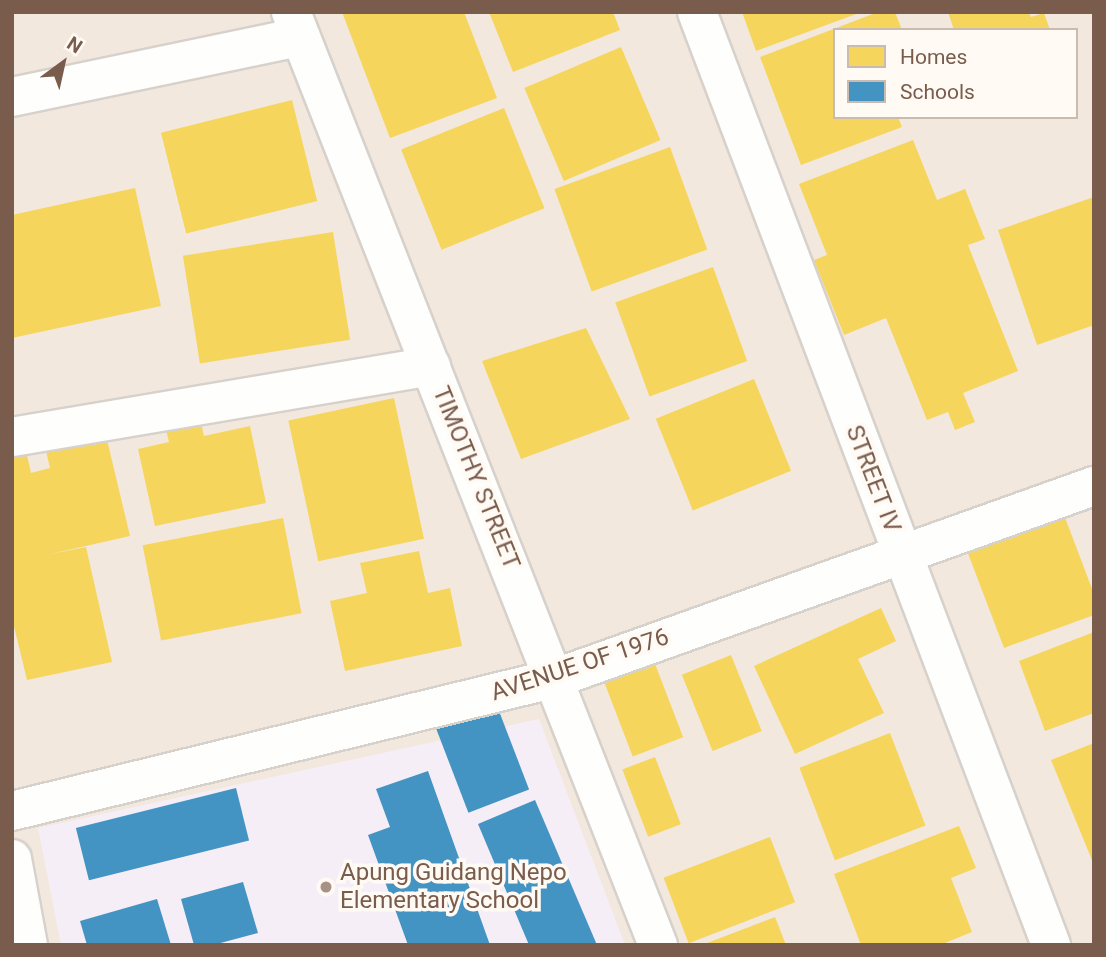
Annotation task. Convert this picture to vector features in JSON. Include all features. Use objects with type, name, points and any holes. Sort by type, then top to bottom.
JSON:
[{"type":"street","name":"STREET IV","points":[[697,12],[1051,945]]},
{"type":"street","points":[[12,97],[296,25]]},
{"type":"street","name":"TIMOTHY STREET","points":[[296,25],[556,678],[658,945]]},
{"type":"street","points":[[12,437],[431,366]]},
{"type":"street","name":"AVENUE OF 1976","points":[[12,811],[556,678],[1094,486]]},
{"type":"street","points":[[12,859],[28,945]]},
{"type":"shaded area","points":[[12,12],[1094,12],[1094,945],[12,945]]},
{"type":"shaded area","name":"Apung Guidang Nepo Elementary School","points":[[539,719],[625,945],[61,945],[38,828]]},
{"type":"building: Homes","points":[[342,12],[464,12],[497,98],[390,138]]},
{"type":"building: Homes","points":[[489,12],[613,12],[620,30],[513,72]]},
{"type":"building: Homes","points":[[742,12],[859,12],[859,13],[756,51]]},
{"type":"building: Homes","points":[[878,12],[895,12],[901,28],[836,28]]},
{"type":"building: Homes","points":[[948,12],[1029,12],[1031,17],[1044,13],[1049,28],[953,28]]},
{"type":"building: Homes","points":[[833,29],[833,119],[899,119],[902,127],[801,165],[760,57]]},
{"type":"building: Homes","points":[[621,47],[660,140],[564,181],[524,88]]},
{"type":"building: Homes","points":[[292,100],[317,201],[186,234],[161,133]]},
{"type":"building: Homes","points":[[504,108],[544,208],[442,250],[401,150]]},
{"type":"building: Homes","points":[[913,140],[937,200],[965,189],[985,239],[968,245],[1018,371],[963,393],[975,422],[955,430],[948,412],[927,420],[886,318],[844,335],[814,260],[827,255],[799,184]]},
{"type":"building: Homes","points":[[670,147],[707,249],[592,291],[554,189]]},
{"type":"building: Homes","points":[[135,188],[161,306],[12,338],[12,215]]},
{"type":"building: Homes","points":[[1094,197],[1094,325],[1037,345],[998,230]]},
{"type":"building: Homes","points":[[333,232],[350,340],[200,363],[183,256]]},
{"type":"building: Homes","points":[[713,267],[747,361],[649,397],[615,303]]},
{"type":"building: Homes","points":[[586,328],[630,419],[521,459],[482,361]]},
{"type":"building: Homes","points":[[754,379],[791,471],[693,510],[656,419]]},
{"type":"building: Homes","points":[[394,398],[424,539],[318,561],[288,420]]},
{"type":"building: Homes","points":[[198,410],[204,436],[250,426],[266,503],[155,526],[138,449],[169,442],[163,417]]},
{"type":"building: Homes","points":[[103,423],[130,536],[46,555],[86,547],[112,662],[27,680],[12,618],[12,454],[26,451],[31,473],[50,468],[43,438]]},
{"type":"building: Homes","points":[[1061,507],[1094,594],[1094,615],[1004,648],[964,543]]},
{"type":"building: Homes","points":[[283,518],[302,613],[161,641],[143,545]]},
{"type":"building: Homes","points":[[419,551],[428,593],[450,588],[462,646],[345,671],[330,601],[367,593],[360,563]]},
{"type":"building: Homes","points":[[881,608],[896,641],[858,659],[884,713],[795,754],[754,666]]},
{"type":"building: Homes","points":[[1094,632],[1094,713],[1045,731],[1019,661]]},
{"type":"building: Homes","points":[[731,655],[762,731],[713,751],[682,675]]},
{"type":"building: Homes","points":[[652,656],[683,737],[633,757],[602,675]]},
{"type":"building: Homes","points":[[890,733],[925,825],[835,860],[799,768]]},
{"type":"building: Homes","points":[[1094,743],[1094,865],[1051,760]]},
{"type":"building: Homes","points":[[655,757],[681,824],[648,837],[622,770]]},
{"type":"building: Homes","points":[[959,826],[976,868],[951,878],[972,932],[940,945],[861,945],[834,874]]},
{"type":"building: Homes","points":[[770,837],[795,902],[689,943],[664,878]]},
{"type":"building: Homes","points":[[775,917],[786,945],[702,945]]},
{"type":"building: Schools","points":[[494,698],[529,789],[468,813],[433,721]]},
{"type":"building: Schools","points":[[428,771],[490,945],[408,945],[368,835],[390,827],[376,789]]},
{"type":"building: Schools","points":[[236,788],[249,840],[89,880],[76,828]]},
{"type":"building: Schools","points":[[535,800],[597,945],[529,945],[478,824]]},
{"type":"building: Schools","points":[[243,882],[258,933],[213,945],[194,945],[181,899]]},
{"type":"building: Schools","points":[[157,899],[171,945],[87,945],[80,921]]},
{"type":"place","name":"Apung Guidang Nepo Elementary School","points":[[326,887]]}]
